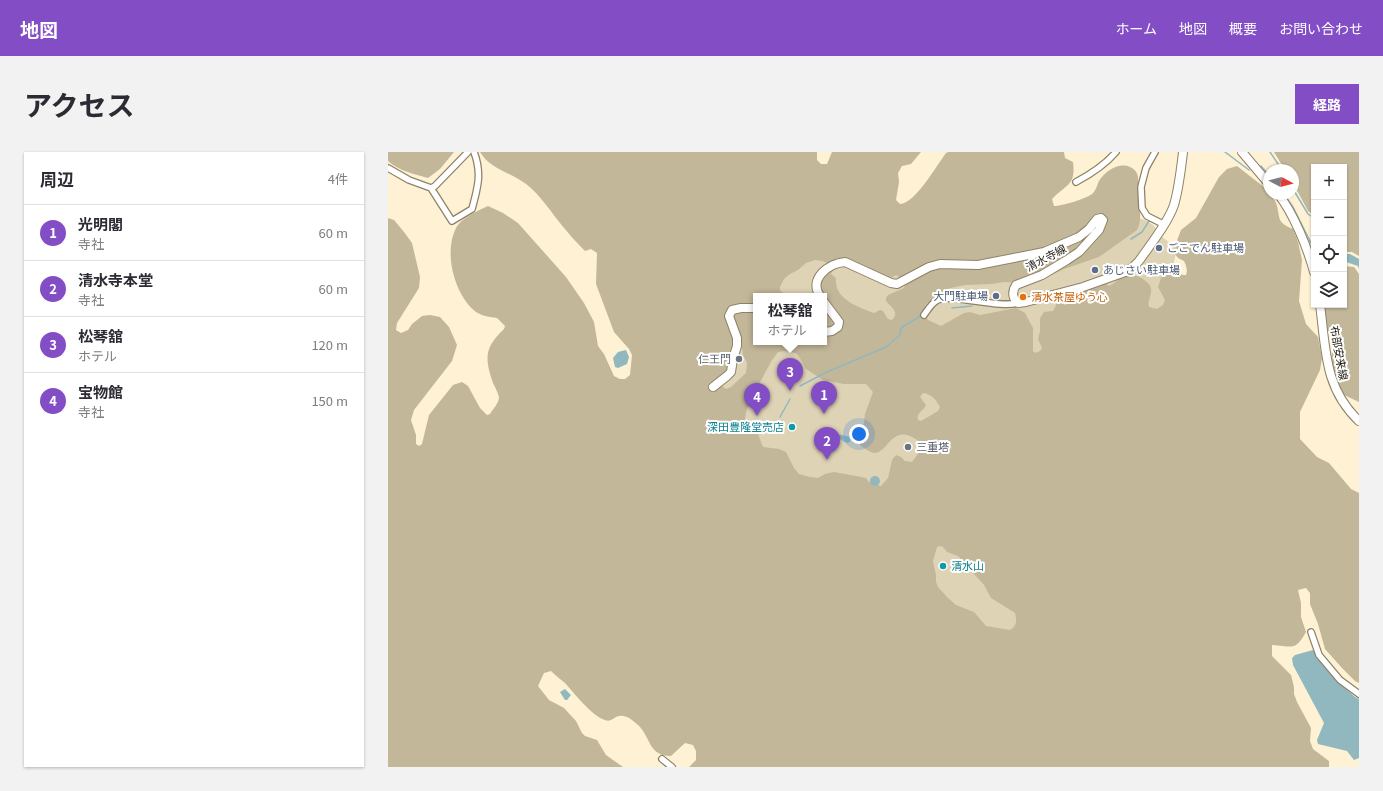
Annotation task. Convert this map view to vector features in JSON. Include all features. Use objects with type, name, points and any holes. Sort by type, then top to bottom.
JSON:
[{"type":"main road","points":[[1018,303],[1083,287],[1128,270],[1134,266],[1139,261],[1174,205],[1183,152]]},
{"type":"main road","points":[[1242,152],[1263,177]]},
{"type":"main road","points":[[1282,200],[1292,215],[1311,263]]},
{"type":"main road","name":"清水寺線","points":[[818,293],[816,288],[817,279],[838,263],[845,262],[891,284],[897,284],[929,267],[940,264],[978,265],[1044,252],[1079,237],[1089,229],[1097,219],[1101,218],[1103,220],[1099,230],[1079,252],[1042,274],[1016,285],[1013,296],[1018,303]]},
{"type":"main road","points":[[827,306],[838,319],[839,325],[832,331],[827,332]]},
{"type":"main road","points":[[712,387],[729,375],[732,369],[737,346],[737,338],[729,316],[732,310],[753,308]]},
{"type":"main road","name":"布部安来線","points":[[1320,308],[1332,380],[1344,405],[1359,421]]},
{"type":"street","points":[[431,188],[435,186],[468,152]]},
{"type":"street","points":[[388,168],[409,180],[431,188],[452,221],[470,210],[474,199],[479,180],[478,164],[474,152]]},
{"type":"street","points":[[1076,182],[1092,174],[1116,152]]},
{"type":"street","points":[[1155,152],[1146,168],[1141,187],[1142,208],[1147,216],[1163,224]]},
{"type":"street","points":[[924,315],[934,301],[940,299],[1012,305],[1018,303]]},
{"type":"street","points":[[1311,632],[1319,655],[1340,680],[1359,694]]},
{"type":"street","points":[[662,759],[672,767]]},
{"type":"shaded area","points":[[388,152],[454,152],[440,169],[428,178],[407,172],[392,164],[388,161]]},
{"type":"shaded area","points":[[480,152],[817,152],[817,160],[821,164],[827,164],[832,152],[921,152],[911,164],[902,166],[898,173],[899,182],[896,200],[900,204],[906,202],[919,191],[948,152],[1064,152],[1065,158],[1073,162],[1074,170],[1072,180],[1069,184],[1052,199],[1054,206],[1068,204],[1089,196],[1093,193],[1102,177],[1113,168],[1121,166],[1130,167],[1137,173],[1138,176],[1140,214],[1139,225],[1137,230],[1099,257],[1064,269],[1045,278],[1026,283],[1004,282],[965,285],[950,288],[926,304],[923,312],[928,320],[941,326],[964,313],[970,312],[980,315],[1016,308],[1025,313],[1033,328],[1033,351],[1035,353],[1040,351],[1042,348],[1038,339],[1040,331],[1040,318],[1044,312],[1053,311],[1060,295],[1105,283],[1109,286],[1122,277],[1133,275],[1141,278],[1150,286],[1151,291],[1149,307],[1157,309],[1163,305],[1165,300],[1158,287],[1164,269],[1167,267],[1183,275],[1186,275],[1187,273],[1184,261],[1178,258],[1175,254],[1176,243],[1181,230],[1196,218],[1219,177],[1227,169],[1237,166],[1263,186],[1263,200],[1274,200],[1281,221],[1283,224],[1293,229],[1298,242],[1302,260],[1299,301],[1306,324],[1318,337],[1322,358],[1320,370],[1300,412],[1300,439],[1317,457],[1329,463],[1351,489],[1359,493],[1359,683],[1342,668],[1325,649],[1318,624],[1310,604],[1310,593],[1306,588],[1298,590],[1301,603],[1301,617],[1306,632],[1296,645],[1289,647],[1272,645],[1272,656],[1291,675],[1297,702],[1311,728],[1310,741],[1313,749],[1329,761],[1329,767],[689,767],[696,760],[696,751],[693,745],[685,743],[671,756],[658,753],[642,730],[633,721],[622,716],[608,721],[600,718],[551,671],[544,673],[538,686],[549,700],[564,708],[576,721],[585,736],[597,740],[606,755],[623,767],[388,767],[388,218],[394,220],[412,243],[420,277],[419,288],[397,323],[396,330],[401,333],[408,330],[412,324],[422,316],[430,315],[440,317],[449,327],[457,345],[452,361],[414,410],[411,420],[416,435],[416,444],[419,446],[422,444],[429,415],[453,385],[462,382],[468,386],[480,408],[487,415],[490,414],[499,399],[499,395],[493,383],[488,366],[488,353],[493,341],[505,326],[497,318],[478,313],[469,305],[462,296],[457,285],[451,261],[452,238],[458,224],[470,215],[488,206],[503,213],[518,223],[566,277],[584,303],[594,322],[598,346],[604,354],[614,376],[620,379],[625,379],[630,375],[632,355],[629,349],[614,332],[596,284],[597,253],[591,249],[585,251],[532,189],[520,180],[493,165]],"holes":[[[837,258],[885,277],[891,278],[896,275],[901,278],[905,283],[904,288],[888,295],[886,298],[886,301],[895,312],[892,320],[888,319],[883,311],[880,310],[874,313],[854,305],[843,297],[836,285],[836,278],[831,274],[835,267],[835,260]],[[736,340],[741,341],[743,355],[747,363],[746,373],[731,387],[726,389],[722,386],[723,380]],[[784,351],[796,353],[806,369],[823,380],[844,384],[866,384],[873,392],[859,436],[860,445],[868,451],[874,453],[879,452],[892,439],[898,436],[904,435],[912,437],[922,444],[922,448],[912,462],[905,461],[896,455],[892,460],[888,478],[881,486],[869,482],[866,478],[834,472],[825,474],[818,478],[799,474],[794,468],[786,452],[779,449],[763,447],[758,434],[745,420],[746,412],[751,399],[772,360],[778,352]],[[923,393],[929,395],[940,407],[938,411],[921,421],[918,420],[919,413],[926,405],[920,397]],[[940,546],[947,552],[958,556],[984,585],[991,598],[1015,613],[1016,620],[1014,627],[1010,630],[986,626],[974,612],[956,605],[947,597],[938,587],[936,582],[933,561],[937,547]]]},
{"type":"shaded area","points":[[1274,152],[1359,152],[1359,256],[1352,252],[1347,252],[1347,164],[1311,164],[1311,213],[1308,211],[1299,194],[1299,164],[1281,164]]},
{"type":"shaded area","points":[[1134,216],[1155,227],[1158,234],[1177,248],[1172,272],[1173,296],[1005,582],[1021,625],[1003,638],[664,408],[753,296],[753,345],[827,345],[827,293],[755,293],[790,249]]},
{"type":"shaded area","points":[[1347,266],[1354,267],[1359,274],[1359,402],[1344,395],[1331,368],[1332,352],[1340,340],[1338,335],[1326,330],[1323,308],[1347,308]]},
{"type":"water","points":[[1347,254],[1359,259],[1359,269],[1358,266],[1347,262]]},
{"type":"water","points":[[626,350],[629,357],[627,364],[618,368],[615,367],[613,358],[618,352]]},
{"type":"water","points":[[837,434],[851,437],[850,442],[846,443],[840,439],[834,440]]},
{"type":"water","points":[[873,476],[877,476],[879,477],[879,485],[873,486],[870,483],[870,479]]},
{"type":"water","points":[[1313,650],[1335,679],[1359,699],[1359,758],[1354,760],[1347,751],[1318,744],[1317,740],[1324,723],[1293,665],[1292,658],[1295,655]]},
{"type":"water","points":[[565,689],[571,695],[567,700],[565,700],[560,692]]},
{"type":"waterway","points":[[1225,152],[1249,170]]},
{"type":"waterway","points":[[1270,152],[1278,164]]},
{"type":"waterway","points":[[1299,199],[1308,214],[1311,216]]},
{"type":"waterway","points":[[1288,200],[1311,243]]},
{"type":"waterway","points":[[1131,239],[1142,232],[1151,220]]},
{"type":"waterway","points":[[952,308],[972,306]]},
{"type":"waterway","points":[[800,386],[827,372],[886,347],[900,335],[901,328],[922,315]]},
{"type":"waterway","points":[[780,417],[790,399]]},
{"type":"place","name":"ごこでん駐車場","points":[[1159,248]]},
{"type":"place","name":"あじさい駐車場","points":[[1095,270]]},
{"type":"place","name":"大門駐車場","points":[[996,296]]},
{"type":"place","name":"清水茶屋ゆう心","points":[[1023,297]]},
{"type":"place","name":"仁王門","points":[[739,359]]},
{"type":"place","name":"松琴舘","points":[[790,391]]},
{"type":"place","name":"光明閣","points":[[824,414]]},
{"type":"place","name":"宝物館","points":[[757,416]]},
{"type":"place","name":"深田豊隆堂売店","points":[[792,427]]},
{"type":"place","name":"三重塔","points":[[908,447]]},
{"type":"place","name":"清水寺本堂","points":[[827,460]]},
{"type":"place","name":"清水山","points":[[943,566]]}]
